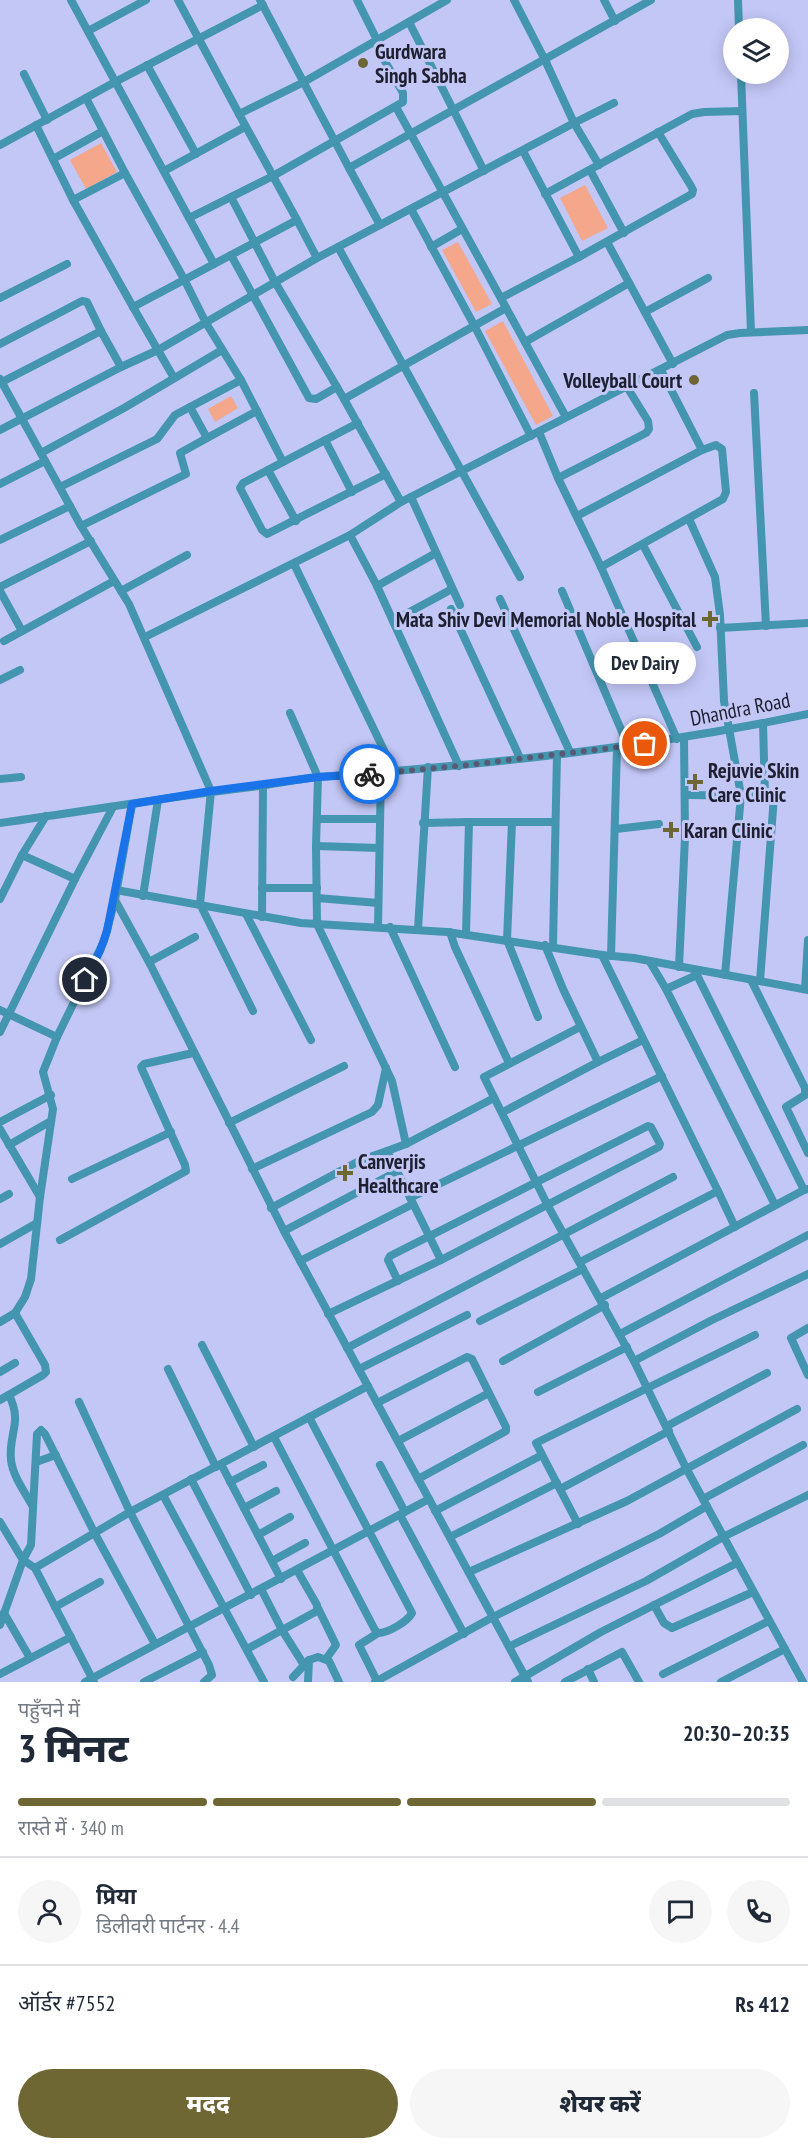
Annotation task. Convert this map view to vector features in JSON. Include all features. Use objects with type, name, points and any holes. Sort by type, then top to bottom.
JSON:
[{"type":"street","points":[[71,0],[214,264]]},
{"type":"street","points":[[88,31],[146,0]]},
{"type":"street","points":[[178,0],[317,258]]},
{"type":"street","points":[[189,218],[273,176],[403,102],[403,93],[357,0]]},
{"type":"street","points":[[238,114],[302,83],[447,0]]},
{"type":"street","points":[[514,0],[545,60],[624,233]]},
{"type":"street","points":[[604,0],[615,21]]},
{"type":"street","points":[[349,168],[651,0]]},
{"type":"street","points":[[738,0],[739,18]]},
{"type":"street","points":[[0,145],[261,3],[380,225]]},
{"type":"street","points":[[409,22],[484,171]]},
{"type":"street","points":[[147,65],[196,154]]},
{"type":"street","points":[[24,74],[47,120]]},
{"type":"street","points":[[741,84],[751,332]]},
{"type":"street","points":[[86,98],[206,322],[241,380],[283,462]]},
{"type":"street","points":[[0,430],[158,350],[317,258],[614,103]]},
{"type":"street","points":[[396,107],[566,417]]},
{"type":"street","points":[[545,194],[698,112],[742,111]]},
{"type":"street","points":[[36,125],[73,200],[174,378]]},
{"type":"street","points":[[164,171],[245,126]]},
{"type":"street","points":[[52,159],[103,131]]},
{"type":"street","points":[[501,298],[688,198],[693,190],[658,132]]},
{"type":"street","points":[[523,151],[579,257]]},
{"type":"street","points":[[73,200],[125,173]]},
{"type":"street","points":[[231,197],[275,282],[401,502]]},
{"type":"street","points":[[411,209],[558,478],[602,567],[681,739],[686,795],[679,967]]},
{"type":"street","points":[[133,307],[297,220]]},
{"type":"street","points":[[431,247],[462,229]]},
{"type":"street","points":[[607,242],[673,364]]},
{"type":"street","points":[[338,247],[520,577]]},
{"type":"street","points":[[231,255],[309,398],[316,399],[337,387]]},
{"type":"street","points":[[0,298],[67,264]]},
{"type":"street","points":[[645,312],[708,278]]},
{"type":"street","points":[[525,342],[629,283]]},
{"type":"street","points":[[0,344],[82,301],[87,302],[121,367]]},
{"type":"street","points":[[344,399],[506,308]]},
{"type":"street","points":[[145,637],[294,564],[350,535],[401,502],[727,336],[751,332],[808,330]]},
{"type":"street","points":[[101,331],[1,382],[145,637],[211,791],[200,904],[253,1011]]},
{"type":"street","points":[[0,484],[222,350]]},
{"type":"street","points":[[661,370],[702,450]]},
{"type":"street","points":[[60,487],[157,439],[176,416],[241,380]]},
{"type":"street","points":[[558,478],[646,433],[649,429],[648,421],[627,387]]},
{"type":"street","points":[[754,393],[766,626]]},
{"type":"street","points":[[190,407],[207,438]]},
{"type":"street","points":[[81,526],[186,474],[180,453],[257,411]]},
{"type":"street","points":[[357,423],[243,483],[240,488],[241,492],[265,532],[271,533],[386,474]]},
{"type":"street","points":[[325,440],[352,492]]},
{"type":"street","points":[[577,516],[702,450],[716,445],[722,449],[726,492],[723,499],[602,567]]},
{"type":"street","points":[[268,470],[296,521]]},
{"type":"street","points":[[411,497],[452,589],[455,607],[520,758]]},
{"type":"street","points":[[0,540],[70,506]]},
{"type":"street","points":[[689,519],[711,567],[716,588],[724,701],[741,795],[724,975]]},
{"type":"street","points":[[350,535],[377,586],[459,766]]},
{"type":"street","points":[[22,631],[0,589],[91,541]]},
{"type":"street","points":[[643,545],[697,647]]},
{"type":"street","points":[[377,586],[436,553]]},
{"type":"street","points":[[121,591],[187,555]]},
{"type":"street","points":[[294,564],[394,771]]},
{"type":"street","points":[[4,641],[114,581]]},
{"type":"street","points":[[393,621],[452,589]]},
{"type":"street","points":[[562,591],[628,746]]},
{"type":"street","points":[[500,599],[570,752]]},
{"type":"street","points":[[720,628],[808,623]]},
{"type":"street","points":[[0,680],[20,670]]},
{"type":"street","points":[[290,713],[318,777],[317,924],[392,1081],[406,1144]]},
{"type":"street","name":"Dhandra Road","points":[[0,823],[318,777],[459,766],[681,739],[808,714]]},
{"type":"street","points":[[763,723],[765,795]]},
{"type":"street","points":[[617,747],[616,829],[606,956],[735,1227]]},
{"type":"street","points":[[557,754],[549,946],[580,1027],[597,1062]]},
{"type":"street","points":[[418,929],[428,767]]},
{"type":"street","points":[[378,927],[381,773]]},
{"type":"street","points":[[0,779],[21,777]]},
{"type":"street","points":[[262,917],[263,785]]},
{"type":"street","points":[[686,795],[772,794],[775,798],[755,981],[806,1088],[805,1095],[786,1107],[808,1153]]},
{"type":"street","points":[[143,896],[158,800]]},
{"type":"street","points":[[0,1322],[15,1314],[25,1297],[31,1279],[53,1109],[43,1072],[57,1037],[104,941],[115,900],[132,804]]},
{"type":"street","points":[[0,1032],[113,807]]},
{"type":"street","points":[[0,899],[22,855],[46,816]]},
{"type":"street","points":[[318,819],[380,819]]},
{"type":"street","points":[[466,934],[469,822]]},
{"type":"street","points":[[512,822],[507,940],[538,1017]]},
{"type":"street","points":[[423,823],[555,822]]},
{"type":"street","points":[[616,829],[659,824]]},
{"type":"street","points":[[316,846],[379,848]]},
{"type":"street","points":[[22,855],[75,879]]},
{"type":"street","points":[[262,888],[317,888]]},
{"type":"street","points":[[116,890],[262,917],[317,924],[390,927],[466,934],[806,989],[808,940]]},
{"type":"street","points":[[317,898],[378,903]]},
{"type":"street","points":[[115,900],[149,962],[271,1208],[526,1679]]},
{"type":"street","points":[[246,914],[311,1040]]},
{"type":"street","points":[[390,927],[455,1067]]},
{"type":"street","points":[[450,932],[509,1063]]},
{"type":"street","points":[[149,962],[195,938]]},
{"type":"street","points":[[650,962],[666,989],[775,1205]]},
{"type":"street","points":[[666,989],[696,973]]},
{"type":"street","points":[[503,1361],[735,1227],[806,1189],[696,973]]},
{"type":"street","points":[[0,1010],[57,1037]]},
{"type":"street","points":[[580,1027],[484,1077],[548,1206],[634,1360],[686,1468],[803,1682]]},
{"type":"street","points":[[503,1112],[644,1040]]},
{"type":"street","points":[[60,1240],[186,1171],[141,1067],[144,1064],[193,1053]]},
{"type":"street","points":[[229,1123],[344,1066]]},
{"type":"street","points":[[252,1169],[372,1112],[378,1105],[386,1067]]},
{"type":"street","points":[[300,1261],[518,1144],[662,1076]]},
{"type":"street","points":[[0,1122],[51,1095]]},
{"type":"street","points":[[271,1208],[361,1160],[406,1144],[494,1098]]},
{"type":"street","points":[[9,1145],[51,1121]]},
{"type":"street","points":[[328,1314],[398,1281],[441,1260],[659,1147],[660,1144],[651,1127],[648,1126],[388,1257],[398,1281]]},
{"type":"street","points":[[0,1129],[40,1197]]},
{"type":"street","points":[[72,1179],[171,1132]]},
{"type":"street","points":[[387,1151],[441,1260]]},
{"type":"street","points":[[284,1231],[396,1172]]},
{"type":"street","points":[[347,1348],[673,1178]]},
{"type":"street","points":[[480,1321],[718,1191]]},
{"type":"street","points":[[0,1199],[9,1194]]},
{"type":"street","points":[[0,1244],[37,1223]]},
{"type":"street","points":[[620,1334],[808,1235]]},
{"type":"street","points":[[634,1360],[808,1274]]},
{"type":"street","points":[[0,1400],[46,1372],[45,1365],[15,1314]]},
{"type":"street","points":[[359,1370],[466,1315]]},
{"type":"street","points":[[808,1328],[791,1338],[808,1375]]},
{"type":"street","points":[[578,1524],[536,1443],[755,1335]]},
{"type":"street","points":[[202,1345],[254,1447]]},
{"type":"street","points":[[538,1392],[627,1347]]},
{"type":"street","points":[[377,1403],[470,1357],[506,1431],[418,1479]]},
{"type":"street","points":[[0,1372],[15,1364]]},
{"type":"street","points":[[168,1369],[281,1579]]},
{"type":"street","points":[[450,1537],[558,1486],[668,1429],[767,1373]]},
{"type":"street","points":[[35,1568],[130,1512],[368,1386]]},
{"type":"street","points":[[398,1441],[489,1393]]},
{"type":"street","points":[[9,1395],[16,1415],[11,1462],[18,1481],[33,1507]]},
{"type":"street","points":[[79,1402],[130,1512],[212,1670],[210,1678],[204,1682]]},
{"type":"street","points":[[469,1572],[627,1501],[797,1409]]},
{"type":"street","points":[[309,1417],[412,1613],[384,1633],[378,1633],[359,1646],[379,1681],[494,1617],[659,1534],[705,1502],[803,1445]]},
{"type":"street","points":[[0,1625],[3,1606],[22,1560],[31,1545],[37,1434],[40,1430],[45,1434],[94,1532],[155,1644]]},
{"type":"street","points":[[274,1437],[378,1633]]},
{"type":"street","points":[[36,1462],[56,1455]]},
{"type":"street","points":[[435,1511],[542,1455]]},
{"type":"street","points":[[230,1482],[263,1465]]},
{"type":"street","points":[[380,1465],[464,1634]]},
{"type":"street","points":[[191,1479],[251,1595]]},
{"type":"street","points":[[244,1508],[276,1491]]},
{"type":"street","points":[[163,1495],[264,1682]]},
{"type":"street","points":[[510,1646],[646,1581],[723,1537],[808,1495]]},
{"type":"street","points":[[1,1526],[22,1560],[35,1568],[71,1637],[90,1681],[155,1644],[333,1552],[429,1499]]},
{"type":"street","points":[[258,1535],[290,1517]]},
{"type":"street","points":[[272,1561],[304,1543]]},
{"type":"street","points":[[515,1682],[526,1679],[601,1632],[737,1563]]},
{"type":"street","points":[[297,1570],[336,1645],[326,1659]]},
{"type":"street","points":[[55,1607],[100,1582]]},
{"type":"street","points":[[261,1589],[282,1630],[306,1663],[308,1682]]},
{"type":"street","points":[[654,1605],[664,1623],[672,1628],[753,1592]]},
{"type":"street","points":[[3,1606],[30,1658]]},
{"type":"street","points":[[247,1649],[314,1613],[318,1608]]},
{"type":"street","points":[[663,1674],[769,1621]]},
{"type":"street","points":[[0,1674],[71,1637]]},
{"type":"street","points":[[721,1682],[785,1649]]},
{"type":"street","points":[[144,1682],[203,1652]]},
{"type":"street","points":[[565,1682],[622,1652],[639,1682]]},
{"type":"street","points":[[282,1682],[294,1680],[306,1663],[318,1657],[329,1661],[339,1682]]},
{"type":"street","points":[[588,1670],[594,1682]]},
{"type":"shaded area","points":[[101,143],[117,172],[86,189],[70,160]]},
{"type":"shaded area","points":[[585,185],[608,228],[582,241],[560,198]]},
{"type":"shaded area","points":[[458,242],[492,304],[476,312],[442,250]]},
{"type":"shaded area","points":[[503,321],[553,416],[536,425],[485,331]]},
{"type":"shaded area","points":[[231,396],[238,408],[215,422],[208,409]]},
{"type":"way so far","points":[[369,774],[645,744]]},
{"type":"place","name":"Gurdwara Singh Sabha","points":[[363,63]]},
{"type":"place","name":"Volleyball Court","points":[[694,380]]},
{"type":"place","name":"Mata Shiv Devi Memorial Noble Hospital","points":[[710,619]]},
{"type":"place","name":"Dev Dairy","points":[[645,744]]},
{"type":"place","name":"Rejuvie Skin Care Clinic","points":[[695,782]]},
{"type":"place","name":"Karan Clinic","points":[[671,830]]},
{"type":"place","name":"Canverjis Healthcare","points":[[345,1173]]},
{"type":"route","points":[[85,980],[100,951],[107,931],[115,900],[132,804],[318,777],[369,774]]}]
